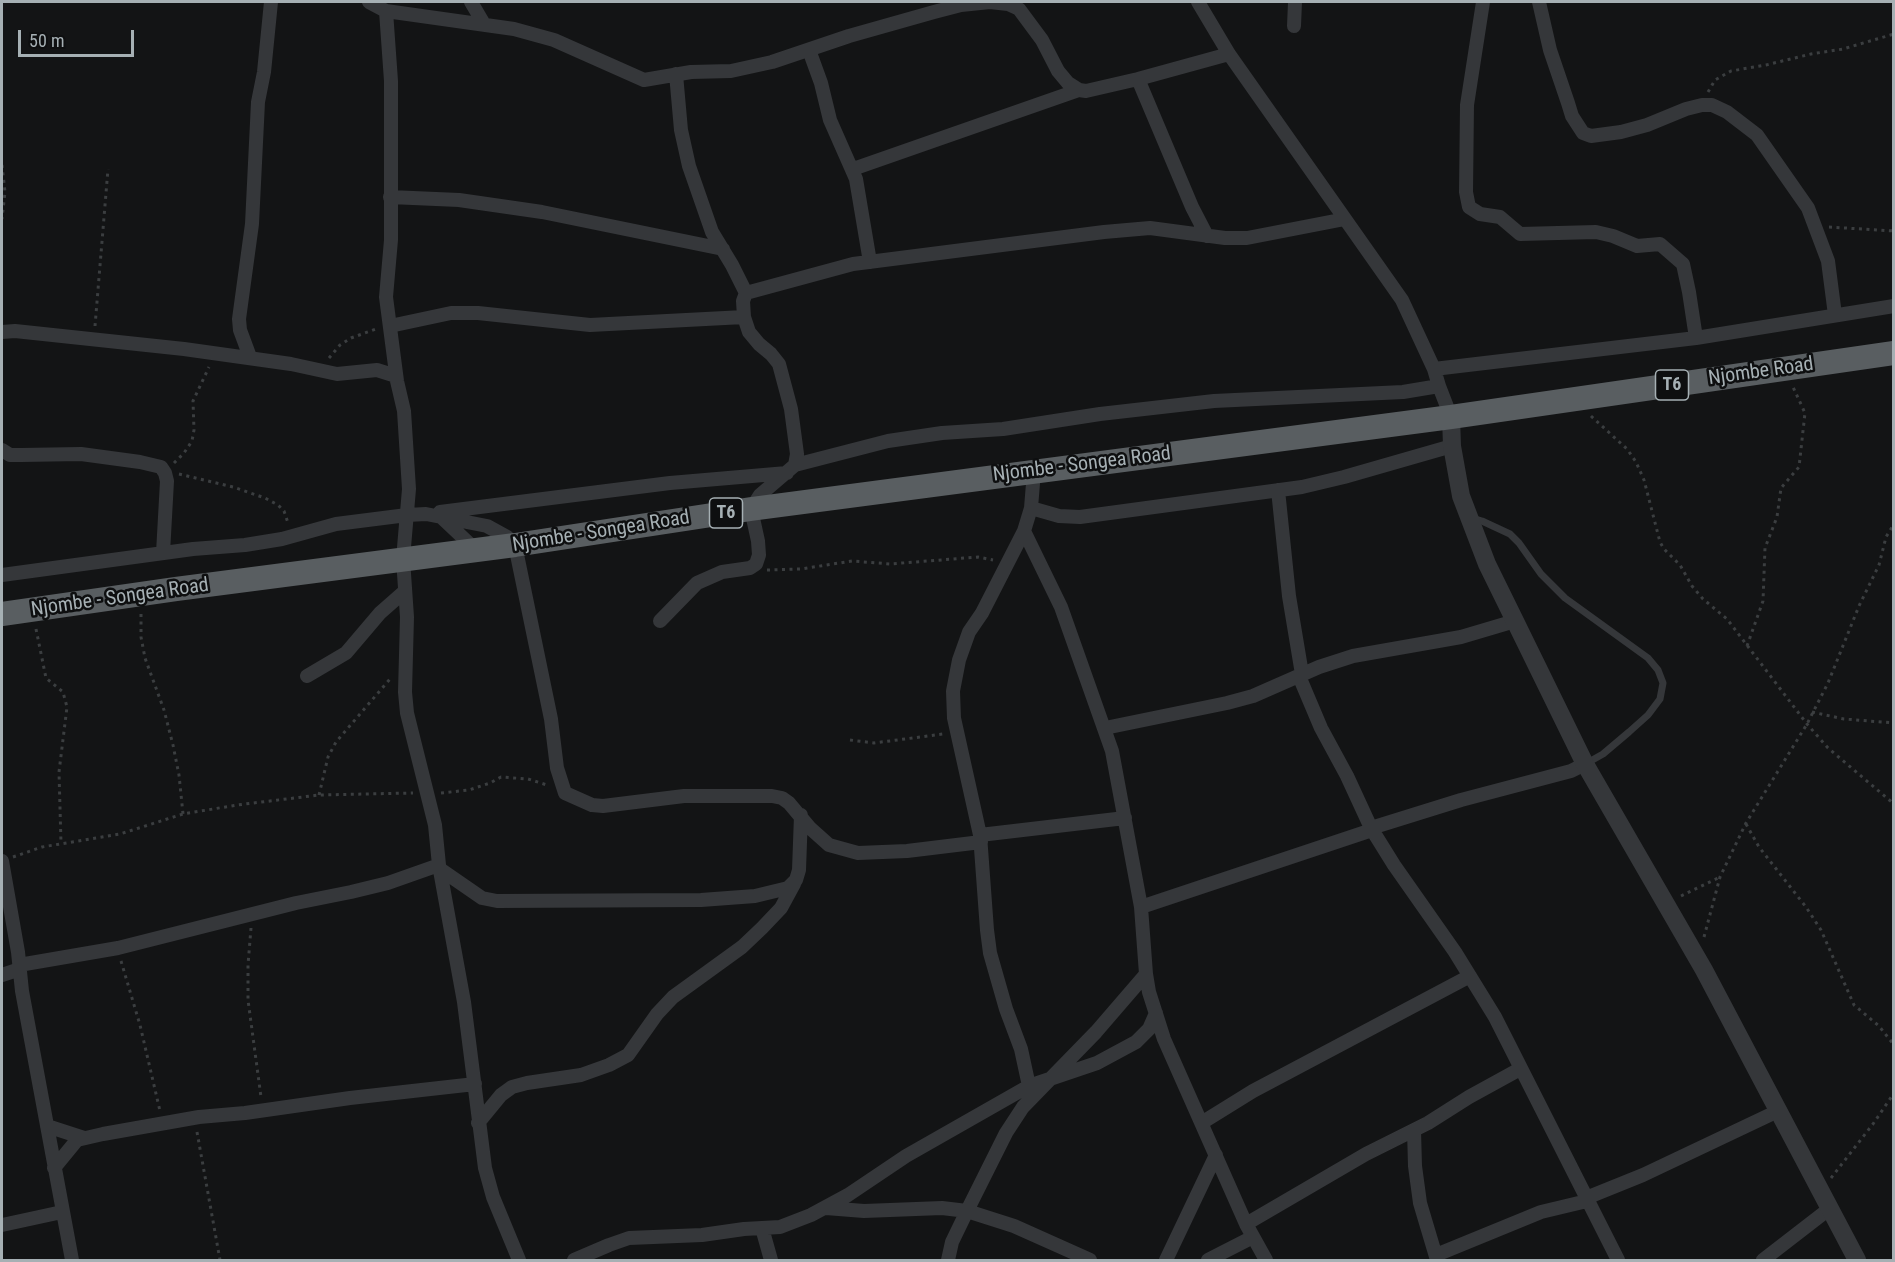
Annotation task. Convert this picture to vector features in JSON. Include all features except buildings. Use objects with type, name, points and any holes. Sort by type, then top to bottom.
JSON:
[{"type":"highway","name":"Njombe Road","points":[[1450,417],[1893,352]]},
{"type":"highway","name":"Njombe - Songea Road","points":[[2,614],[515,545],[751,509],[1450,417]]},
{"type":"street","points":[[250,357],[240,330],[239,319],[252,224],[258,102],[264,72],[271,2]]},
{"type":"street","points":[[369,2],[386,11],[514,29],[554,40],[644,80],[676,74],[731,71],[772,62],[961,5],[990,2],[1008,4],[1019,9],[1042,40],[1058,71],[1079,90]]},
{"type":"street","points":[[471,2],[484,24]]},
{"type":"street","points":[[1198,2],[1229,54],[1402,300],[1434,369],[1450,417],[1452,446],[1461,496],[1487,564],[1586,764],[1697,957],[1857,1260]]},
{"type":"street","points":[[1293,26],[1295,2]]},
{"type":"street","points":[[1483,2],[1467,105],[1466,192],[1469,207],[1480,214],[1500,217],[1520,234],[1596,232],[1637,246],[1660,244],[1683,264],[1696,338]]},
{"type":"street","points":[[1539,2],[1550,50],[1572,116],[1583,133],[1591,136],[1621,132],[1647,125],[1686,109],[1712,105],[1727,112],[1757,135],[1808,208],[1828,261],[1835,315]]},
{"type":"street","points":[[386,11],[390,81],[391,240],[386,297],[396,376],[404,411],[409,489],[403,559],[407,617],[405,658],[407,713],[435,825],[440,867],[464,1002],[485,1168],[515,1259]]},
{"type":"street","points":[[808,50],[821,83],[830,120],[853,169],[870,262]]},
{"type":"street","points":[[853,169],[1079,90],[1086,91],[1138,79],[1229,54]]},
{"type":"street","points":[[660,621],[697,583],[722,572],[750,568],[756,564],[759,555],[758,542],[751,509],[765,490],[791,469],[797,454],[791,409],[779,364],[749,332],[744,317],[743,302],[746,293],[712,232],[689,166],[681,130],[676,74]]},
{"type":"street","points":[[1138,79],[1192,207],[1207,236]]},
{"type":"street","points":[[390,197],[459,200],[542,212],[723,249]]},
{"type":"street","points":[[746,293],[853,264],[1094,233],[1150,228],[1224,238],[1247,238],[1345,219]]},
{"type":"street","points":[[1434,369],[1696,338],[1893,306]]},
{"type":"street","points":[[390,326],[451,313],[478,313],[590,325],[744,317]]},
{"type":"street","points":[[2,332],[15,331],[219,353],[337,374],[377,370],[396,376]]},
{"type":"street","points":[[2,575],[163,553],[245,545],[289,537],[336,524],[407,515],[433,515],[791,469],[888,441],[942,433],[1003,429],[1100,414],[1214,401],[1403,392],[1438,386]]},
{"type":"street","points":[[1031,508],[1059,516],[1080,517],[1278,490],[1323,483],[1452,446]]},
{"type":"street","points":[[2,450],[10,454],[72,453],[141,462],[161,467],[168,473],[163,553]]},
{"type":"street","points":[[1029,1086],[1021,1049],[1005,1009],[990,953],[981,839],[957,732],[953,691],[959,660],[969,632],[982,613],[1024,531],[1031,508],[1034,471]]},
{"type":"street","points":[[1278,490],[1300,675],[1321,728],[1372,829],[1394,866],[1470,976],[1495,1017],[1618,1260]]},
{"type":"street","points":[[433,515],[487,526],[507,537],[515,545],[551,719],[557,768],[565,793],[592,805],[603,806],[684,796],[772,796],[782,798],[789,803],[810,828],[829,845],[858,853],[908,851],[1125,818]]},
{"type":"street","points":[[433,515],[475,549]]},
{"type":"street","points":[[1024,531],[1061,607],[1105,728],[1116,769],[1141,907],[1146,974],[1164,1039],[1203,1122],[1246,1224],[1266,1260]]},
{"type":"street","points":[[307,676],[346,653],[380,613],[405,591]]},
{"type":"street","points":[[1105,728],[1227,703],[1253,696],[1300,675],[1353,657],[1451,639],[1515,621]]},
{"type":"street","points":[[1141,907],[1461,800],[1571,771],[1586,764]]},
{"type":"street","points":[[478,1123],[501,1095],[512,1087],[581,1075],[628,1055],[657,1014],[674,997],[741,947],[762,928],[780,908],[796,880],[799,870],[801,815]]},
{"type":"street","points":[[2,863],[72,1260]]},
{"type":"street","points":[[440,867],[482,898],[510,902],[701,900],[755,896],[788,888],[796,880]]},
{"type":"street","points":[[2,975],[20,967],[118,948],[254,913],[369,888],[440,867]]},
{"type":"street","points":[[948,1260],[952,1242],[967,1211],[1006,1133],[1023,1107],[1096,1032],[1146,974]]},
{"type":"street","points":[[1203,1122],[1253,1091],[1470,976]]},
{"type":"street","points":[[574,1260],[629,1238],[702,1235],[780,1227],[826,1208],[906,1156],[1029,1086],[1096,1063],[1136,1042],[1149,1029],[1156,1013]]},
{"type":"street","points":[[1246,1224],[1366,1154],[1414,1130],[1520,1069]]},
{"type":"street","points":[[54,1168],[73,1143],[84,1138],[163,1122],[475,1084]]},
{"type":"street","points":[[1414,1130],[1415,1166],[1420,1203],[1436,1258],[1540,1212],[1586,1199],[1643,1175],[1778,1111]]},
{"type":"street","points":[[47,1126],[84,1138]]},
{"type":"street","points":[[1166,1260],[1216,1155]]},
{"type":"street","points":[[826,1208],[864,1211],[942,1208],[967,1211],[1014,1226],[1090,1260]]},
{"type":"street","points":[[1763,1260],[1829,1209]]},
{"type":"street","points":[[2,1225],[62,1212]]},
{"type":"street","points":[[762,1228],[771,1260]]},
{"type":"street","points":[[1208,1260],[1252,1237]]},
{"type":"lane","points":[[1469,518],[1482,520],[1510,534],[1541,574],[1565,598],[1633,646],[1658,670],[1663,683],[1660,699],[1648,715],[1603,754],[1586,764]]},
{"type":"path","points":[[1702,105],[1715,80],[1731,71],[1843,49],[1893,34]]},
{"type":"path","points":[[2,165],[5,192],[2,219]]},
{"type":"path","points":[[94,340],[108,169]]},
{"type":"path","points":[[1815,226],[1893,231]]},
{"type":"path","points":[[324,371],[335,351],[351,338],[390,326]]},
{"type":"path","points":[[219,353],[204,373],[193,401],[192,441],[168,473],[186,475],[233,487],[278,505],[288,520],[289,537]]},
{"type":"path","points":[[1747,646],[1763,601],[1765,549],[1777,517],[1781,488],[1797,470],[1800,463],[1804,413],[1783,369]]},
{"type":"path","points":[[1572,399],[1627,449],[1636,462],[1644,480],[1660,542],[1680,565],[1692,586],[1703,599],[1727,619],[1827,748],[1893,804]]},
{"type":"path","points":[[1697,957],[1707,929],[1720,877],[1746,823],[1807,724],[1845,644],[1859,606],[1880,565],[1886,537],[1893,524]]},
{"type":"path","points":[[750,568],[779,571],[852,561],[890,564],[978,557],[1006,565]]},
{"type":"path","points":[[142,594],[141,637],[145,658],[164,711],[173,745],[183,814]]},
{"type":"path","points":[[33,610],[46,678],[63,692],[68,707],[59,772],[62,843]]},
{"type":"path","points":[[319,795],[322,774],[336,742],[380,692],[405,658]]},
{"type":"path","points":[[1812,712],[1845,719],[1893,723]]},
{"type":"path","points":[[850,740],[873,743],[957,732]]},
{"type":"path","points":[[2,863],[22,853],[62,843],[111,836],[183,814],[319,795],[469,790],[501,777],[528,779],[565,793]]},
{"type":"path","points":[[1746,823],[1759,847],[1821,930],[1854,1005],[1879,1026],[1893,1045]]},
{"type":"path","points":[[1665,903],[1720,877]]},
{"type":"path","points":[[254,913],[248,965],[248,1000],[263,1111]]},
{"type":"path","points":[[118,948],[140,1025],[163,1122]]},
{"type":"path","points":[[1820,1191],[1873,1125],[1893,1093]]},
{"type":"path","points":[[199,1117],[198,1144],[220,1260]]}]
